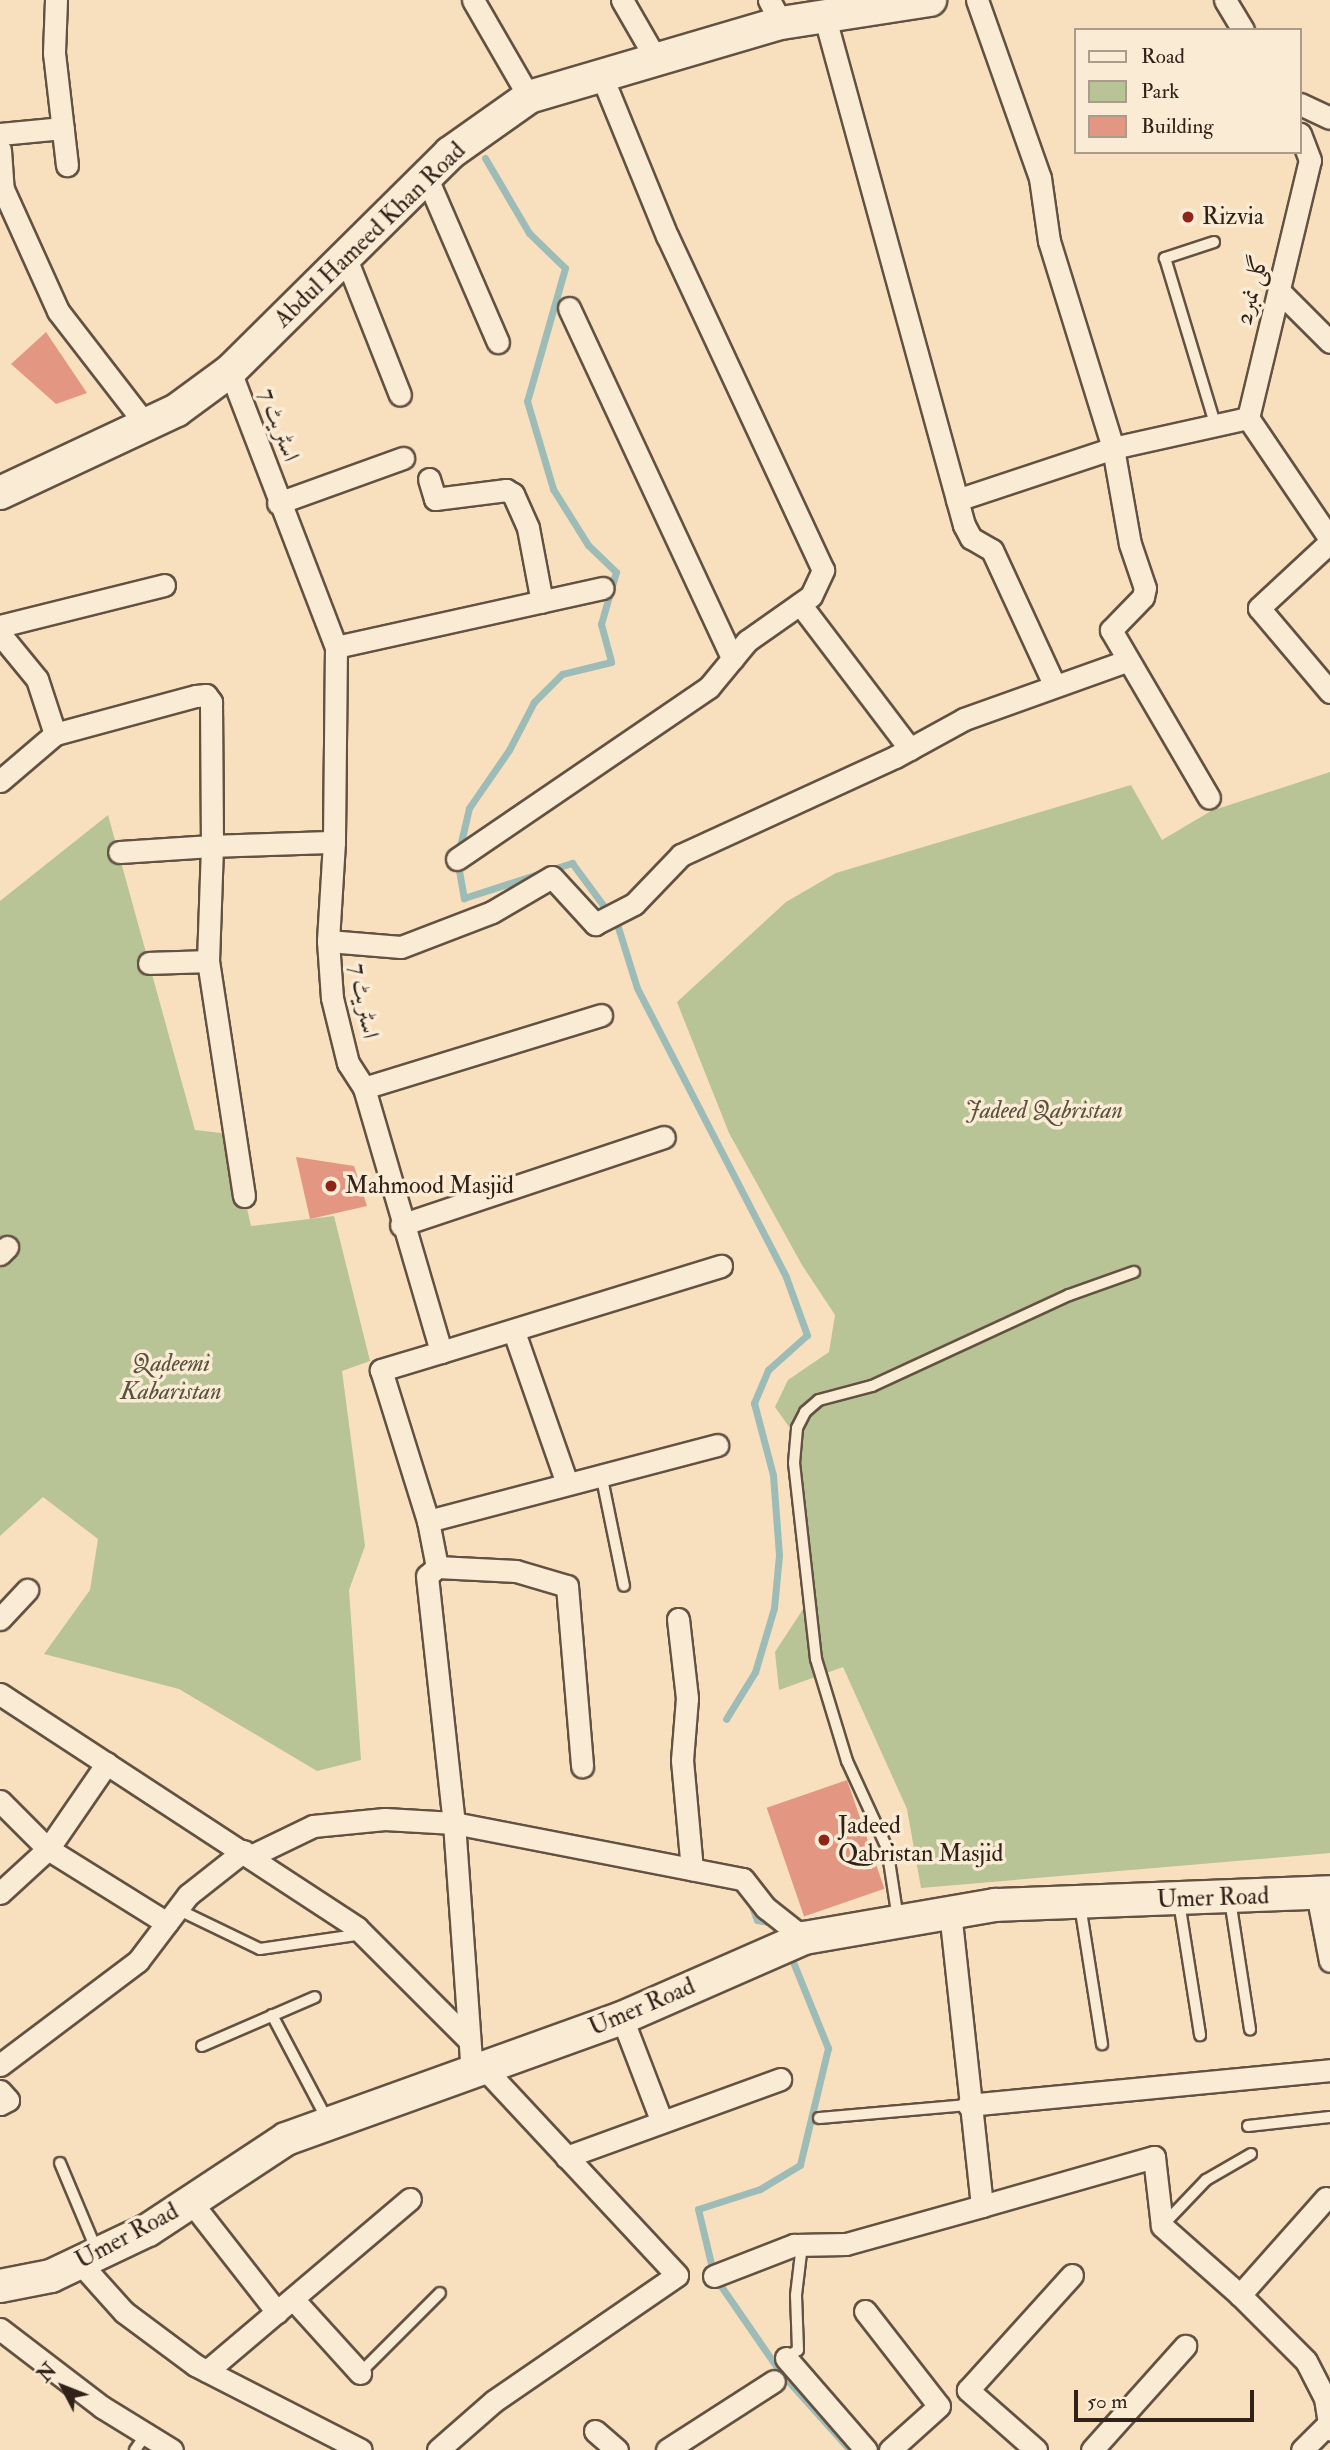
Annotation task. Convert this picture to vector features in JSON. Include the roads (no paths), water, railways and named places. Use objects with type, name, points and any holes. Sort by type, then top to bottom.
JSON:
[{"type":"street","points":[[57,0],[54,53],[67,166]]},
{"type":"street","points":[[472,0],[529,97]]},
{"type":"street","points":[[622,0],[656,59]]},
{"type":"street","name":"Abdul Hameed Khan Road","points":[[0,493],[177,410],[230,371],[450,153],[529,97],[656,59],[775,11],[825,18],[930,0]]},
{"type":"street","points":[[977,0],[1040,178],[1049,241],[1114,448],[1130,544],[1145,593],[1111,630],[1126,661],[1209,798]]},
{"type":"street","points":[[1226,0],[1242,28]]},
{"type":"street","points":[[825,18],[967,533],[992,550],[1054,684]]},
{"type":"street","points":[[457,859],[709,687],[747,641],[811,596],[823,570],[667,236],[601,74]]},
{"type":"street","points":[[1302,105],[1330,118]]},
{"type":"street","points":[[0,134],[63,128]]},
{"type":"street","name":"گلی نمبر2","points":[[1248,418],[1310,160],[1302,139]]},
{"type":"street","points":[[0,150],[3,189],[58,311],[146,425]]},
{"type":"street","points":[[426,176],[498,342]]},
{"type":"street","points":[[345,256],[400,395]]},
{"type":"street","points":[[1279,291],[1325,330]]},
{"type":"street","points":[[569,308],[733,659]]},
{"type":"street","name":"اسٹریٹ 7","points":[[230,371],[278,503],[336,646],[334,842],[328,941],[336,1011],[348,1063],[364,1088],[401,1225],[441,1352]]},
{"type":"street","points":[[957,500],[1114,448],[1248,418],[1330,540],[1259,608],[1330,692]]},
{"type":"street","points":[[278,503],[403,458]]},
{"type":"street","points":[[429,479],[435,499],[506,490],[513,494],[528,528],[542,602]]},
{"type":"street","points":[[0,626],[164,585]]},
{"type":"street","points":[[336,646],[603,589]]},
{"type":"street","points":[[800,604],[910,749]]},
{"type":"street","points":[[0,634],[37,679],[55,734]]},
{"type":"street","points":[[328,941],[401,947],[492,912],[552,877],[595,925],[634,904],[681,855],[910,749],[964,719],[1054,684],[1126,661]]},
{"type":"street","points":[[0,781],[55,734],[206,695],[211,702],[212,846],[208,961],[244,1196]]},
{"type":"street","points":[[119,852],[334,842]]},
{"type":"street","points":[[149,963],[208,961]]},
{"type":"street","points":[[364,1088],[601,1015]]},
{"type":"street","points":[[401,1225],[664,1137]]},
{"type":"street","points":[[437,1567],[428,1521],[381,1370],[514,1332],[722,1266]]},
{"type":"street","points":[[514,1332],[567,1483]]},
{"type":"street","points":[[428,1521],[717,1445]]},
{"type":"street","points":[[438,2450],[494,2402],[677,2275],[566,2157],[479,2071],[469,2040],[454,1823],[427,1576],[437,1567],[516,1572],[567,1587],[583,1766]]},
{"type":"street","points":[[0,1619],[27,1590]]},
{"type":"street","points":[[678,1619],[687,1698],[682,1760],[692,1870]]},
{"type":"street","points":[[0,1694],[247,1854],[363,1934],[469,2040]]},
{"type":"street","points":[[0,1893],[48,1849],[107,1762]]},
{"type":"street","points":[[0,1801],[48,1849],[172,1916]]},
{"type":"street","points":[[0,2065],[138,1961],[188,1895],[247,1854],[313,1826],[384,1819],[454,1823],[743,1879],[766,1908],[804,1938]]},
{"type":"street","points":[[1324,1893],[1330,1961]]},
{"type":"street","name":"Umer Road","points":[[0,2286],[51,2276],[148,2230],[286,2139],[622,2018],[773,1949],[804,1938],[995,1905],[1324,1893]]},
{"type":"street","points":[[950,1913],[968,2105],[982,2206]]},
{"type":"street","points":[[622,2018],[662,2122]]},
{"type":"street","points":[[968,2105],[1330,2070]]},
{"type":"street","points":[[566,2157],[780,2079]]},
{"type":"street","points":[[0,2091],[8,2100],[0,2104]]},
{"type":"street","points":[[714,2276],[802,2245],[846,2244],[1154,2157],[1163,2225],[1240,2295],[1306,2361],[1325,2398],[1329,2427],[1302,2450]]},
{"type":"street","points":[[1240,2295],[1325,2198]]},
{"type":"street","points":[[207,2371],[410,2199]]},
{"type":"street","points":[[191,2202],[285,2305],[360,2373]]},
{"type":"street","points":[[89,2258],[124,2312],[207,2371],[361,2450]]},
{"type":"street","points":[[1036,2450],[968,2390],[1072,2274]]},
{"type":"street","points":[[865,2311],[939,2406],[890,2450]]},
{"type":"street","points":[[0,2329],[102,2407],[140,2442],[172,2450]]},
{"type":"street","points":[[1092,2450],[1185,2346]]},
{"type":"street","points":[[786,2358],[866,2450]]},
{"type":"street","points":[[667,2450],[774,2381]]},
{"type":"street","points":[[595,2431],[617,2450]]},
{"type":"lane","points":[[1214,242],[1164,258],[1215,424]]},
{"type":"lane","points":[[898,1922],[887,1848],[847,1761],[817,1659],[794,1463],[797,1428],[805,1412],[819,1400],[872,1386],[1069,1295],[1134,1272]]},
{"type":"lane","points":[[601,1474],[624,1586]]},
{"type":"lane","points":[[1230,1898],[1250,2029]]},
{"type":"lane","points":[[1179,1899],[1200,2035]]},
{"type":"lane","points":[[1080,1902],[1102,2044]]},
{"type":"lane","points":[[172,1916],[260,1949],[363,1934]]},
{"type":"lane","points":[[202,2046],[315,1997]]},
{"type":"lane","points":[[272,2015],[329,2124]]},
{"type":"lane","points":[[819,2118],[968,2105]]},
{"type":"lane","points":[[1248,2126],[1330,2118]]},
{"type":"lane","points":[[1163,2225],[1206,2180],[1251,2154]]},
{"type":"lane","points":[[60,2163],[89,2258]]},
{"type":"lane","points":[[786,2358],[798,2350],[796,2295],[802,2245]]},
{"type":"lane","points":[[360,2373],[440,2293]]},
{"type":"waterway","points":[[485,158],[529,233],[565,268],[527,401],[553,489],[588,545],[616,572],[601,624],[611,662],[562,674],[534,702],[509,750],[469,808],[457,859],[464,898],[572,863],[617,924],[637,988],[786,1277],[807,1335],[768,1370],[754,1403],[773,1475],[779,1555],[774,1608],[755,1672],[726,1719]]},
{"type":"waterway","points":[[750,1901],[757,1920],[774,1923]]},
{"type":"waterway","points":[[789,1952],[828,2048],[800,2165],[760,2189],[698,2209],[714,2276],[781,2373],[850,2450]]},
{"type":"place","name":"Rizvia","points":[[1188,217]]},
{"type":"place","name":"Mahmood Masjid","points":[[331,1186]]},
{"type":"place","name":"Jadeed Qabristan Masjid","points":[[824,1840]]},
{"type":"park label","name":"Jadeed Qabristan","points":[[1044,1111]]},
{"type":"park label","name":"Qadeemi Kabaristan","points":[[171,1378]]}]
